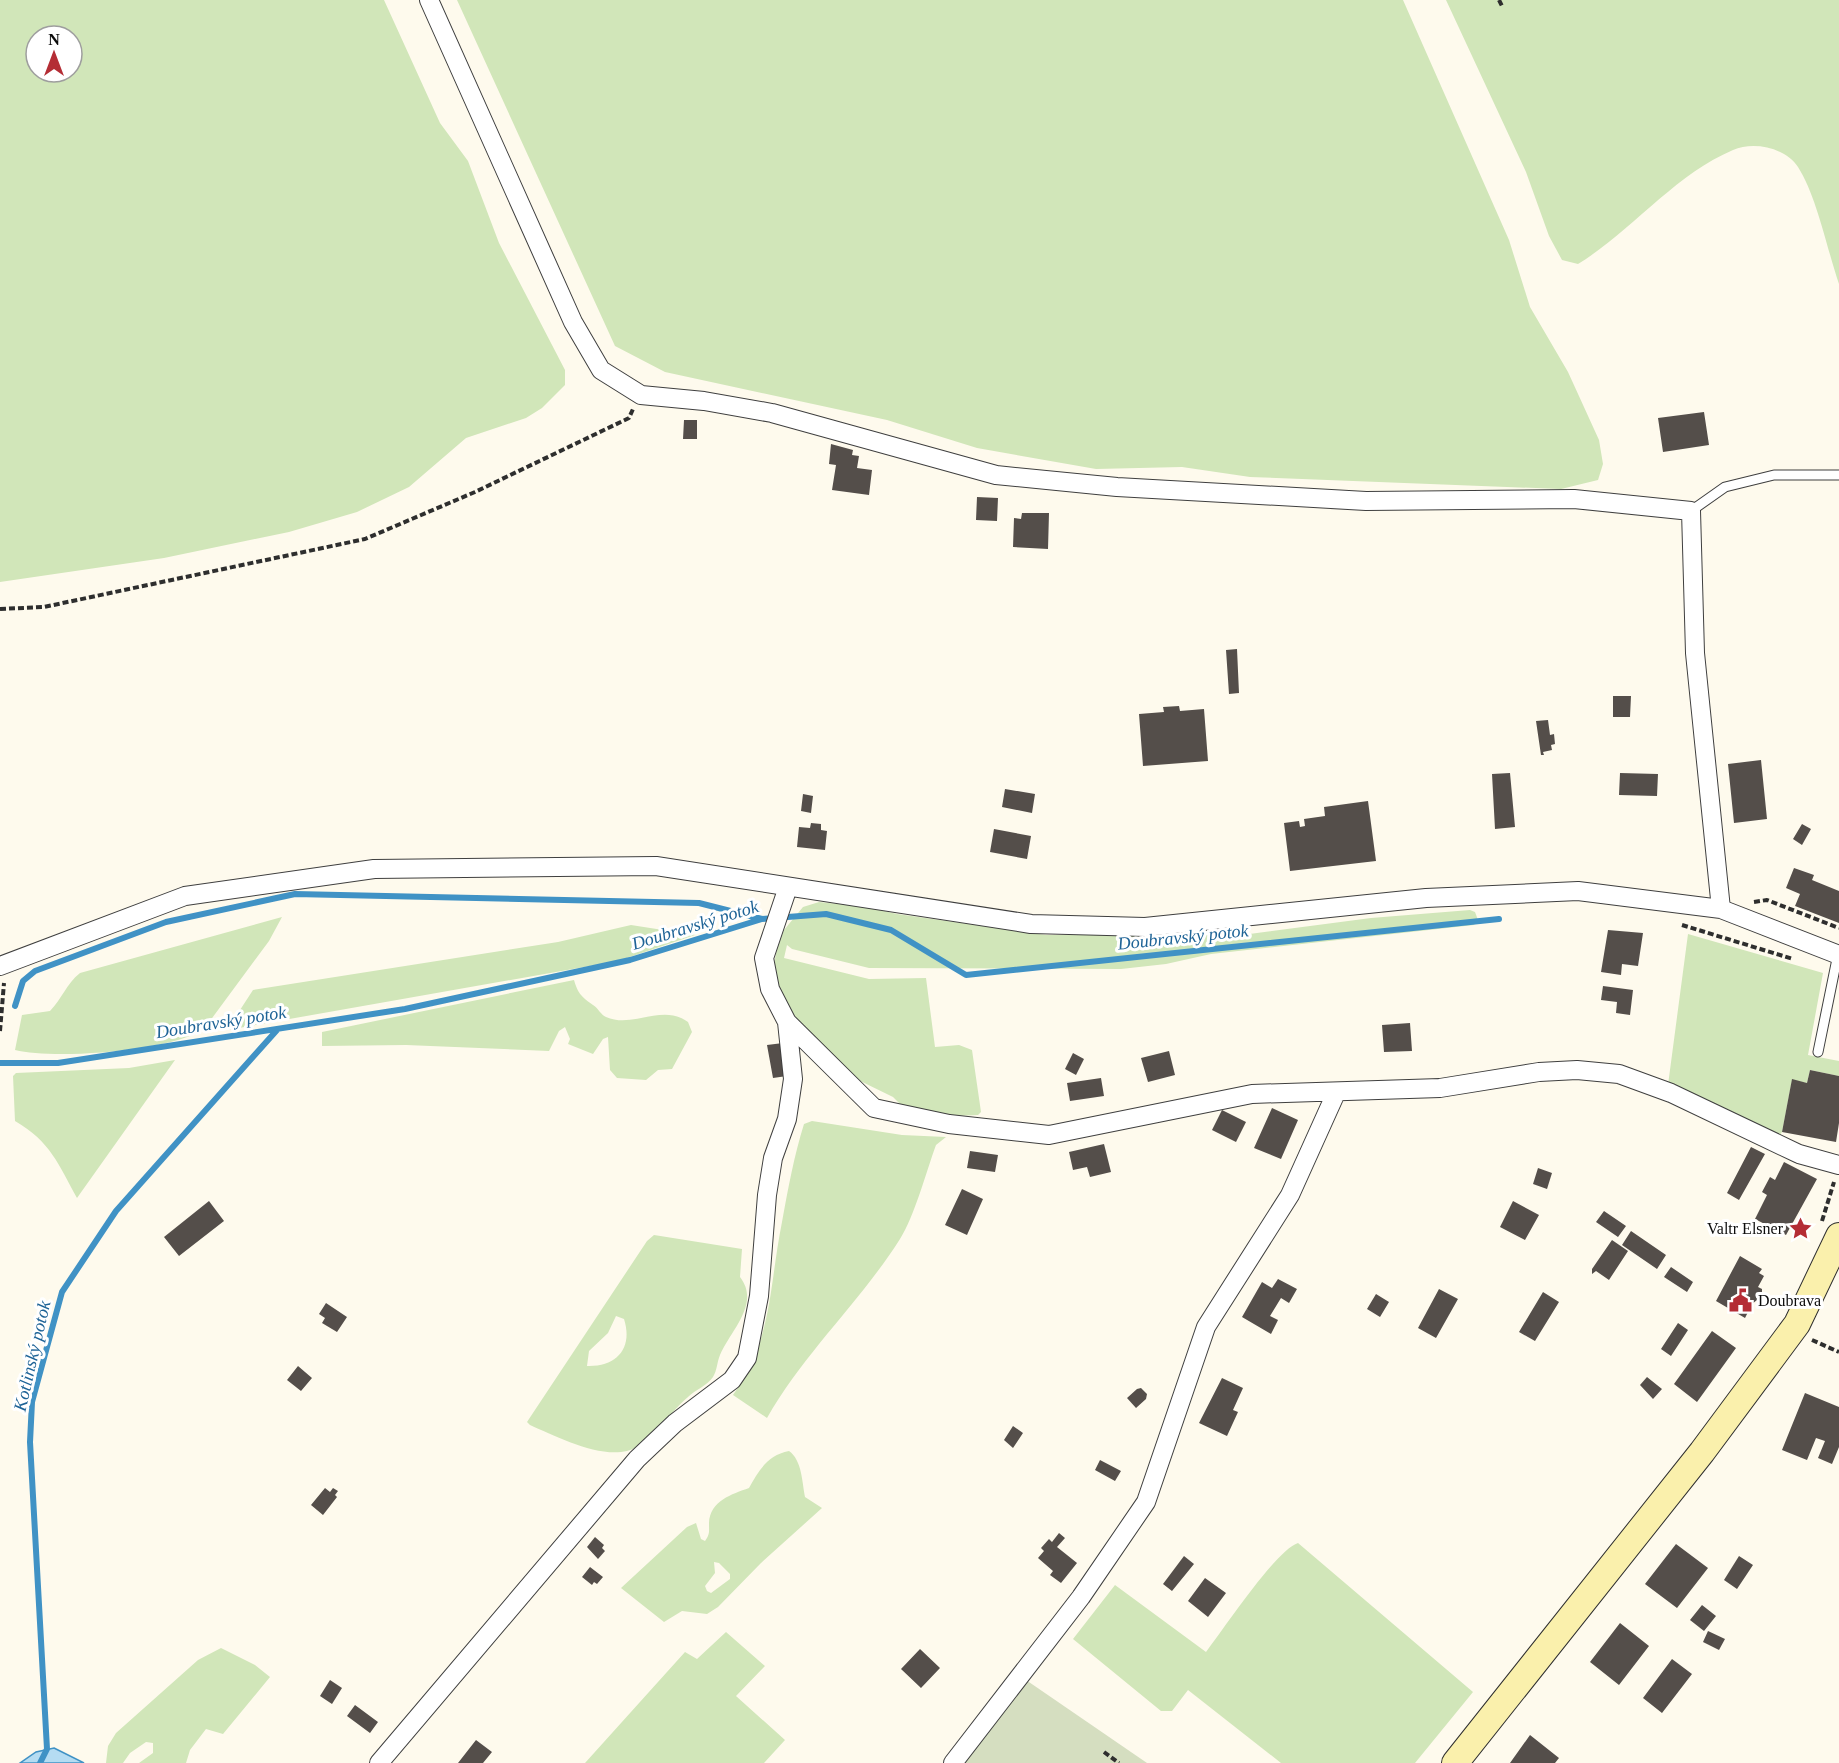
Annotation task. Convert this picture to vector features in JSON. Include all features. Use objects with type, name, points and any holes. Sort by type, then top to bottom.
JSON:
[{"type":"street","points":[[429,0],[573,322],[602,370],[640,395],[704,401],[772,413],[996,475],[1117,487],[1366,501],[1574,499],[1691,512],[1695,653],[1721,909]]},
{"type":"street","points":[[3,966],[185,896],[374,869],[656,866],[1031,924],[1145,927],[1426,898],[1578,891],[1721,909],[1839,954]]},
{"type":"street","points":[[788,887],[764,958],[770,989],[787,1022],[874,1108],[950,1124],[1048,1136],[1252,1094],[1440,1088],[1539,1072],[1576,1070],[1619,1074],[1671,1093],[1799,1154],[1839,1165]]},
{"type":"street","points":[[379,1763],[637,1459],[675,1423],[732,1380],[747,1358],[759,1296],[767,1195],[773,1158],[787,1119],[793,1079],[787,1022]]},
{"type":"street","points":[[953,1763],[1081,1597],[1146,1502],[1206,1327],[1290,1195],[1336,1093]]},
{"type":"street","points":[[1455,1763],[1702,1452],[1791,1332],[1839,1236]]},
{"type":"lane","points":[[1691,512],[1725,487],[1774,475],[1839,475]]},
{"type":"lane","points":[[1818,1052],[1839,954]]},
{"type":"path","points":[[1499,0],[1502,6]]},
{"type":"path","points":[[0,609],[44,607],[364,539],[475,492],[629,418],[640,395]]},
{"type":"path","points":[[1676,924],[1800,962]]},
{"type":"path","points":[[0,1031],[3,966]]},
{"type":"path","points":[[1791,1332],[1839,1352]]},
{"type":"path","points":[[1104,1752],[1119,1763]]},
{"type":"green space","points":[[0,0],[384,0],[440,123],[468,161],[499,243],[565,370],[565,385],[542,408],[526,418],[466,438],[409,487],[357,512],[289,532],[164,558],[0,582]]},
{"type":"green space","points":[[457,0],[1403,0],[1509,240],[1530,307],[1568,372],[1599,440],[1603,464],[1598,480],[1561,489],[1250,477],[1182,467],[1096,469],[977,448],[887,420],[665,372],[615,346]]},
{"type":"green space","points":[[1446,0],[1839,0],[1839,284],[1805,179],[1793,160],[1778,151],[1760,146],[1733,150],[1691,174],[1617,236],[1578,264],[1562,260],[1549,236],[1526,172]]},
{"type":"green space","points":[[819,902],[867,907],[897,914],[1046,935],[1242,935],[1371,918],[1470,910],[1475,912],[1478,920],[1474,925],[1211,954],[1166,964],[1121,969],[869,968],[792,949],[787,945],[784,958],[869,979],[926,978],[935,1047],[959,1045],[972,1050],[981,1112],[978,1115],[953,1116],[901,1105],[893,1097],[848,1075],[780,1007],[773,968],[784,930],[803,907]]},
{"type":"green space","points":[[282,917],[269,941],[204,1029],[188,1037],[112,1052],[57,1054],[15,1050],[22,1015],[50,1011],[80,973]]},
{"type":"green space","points":[[631,925],[695,935],[618,961],[227,1030],[253,990],[558,942]]},
{"type":"green space","points":[[1688,934],[1823,973],[1808,1055],[1839,1061],[1839,1076],[1810,1070],[1807,1083],[1792,1080],[1782,1132],[1778,1138],[1668,1085]]},
{"type":"green space","points":[[574,980],[581,995],[606,1017],[627,1020],[668,1015],[688,1022],[692,1032],[672,1069],[658,1070],[646,1080],[617,1078],[610,1070],[608,1037],[603,1039],[593,1054],[568,1044],[570,1039],[565,1027],[559,1031],[549,1051],[406,1045],[322,1046],[322,1032]]},
{"type":"green space","points":[[175,1060],[77,1198],[59,1164],[45,1146],[15,1121],[13,1076],[16,1073],[129,1068]]},
{"type":"green space","points":[[812,1121],[902,1135],[946,1137],[936,1145],[915,1206],[900,1239],[868,1284],[798,1371],[767,1418],[733,1395],[746,1374],[763,1333],[794,1160],[804,1124]]},
{"type":"green space","points":[[654,1235],[742,1249],[740,1277],[746,1287],[746,1307],[720,1355],[713,1377],[691,1394],[644,1442],[627,1451],[590,1449],[530,1425],[527,1422],[647,1241]],"holes":[[[616,1316],[624,1319],[626,1338],[620,1353],[607,1363],[587,1366],[589,1351],[608,1333]]]},
{"type":"green space","points":[[789,1451],[797,1460],[805,1497],[822,1508],[761,1563],[718,1607],[707,1614],[682,1611],[664,1622],[621,1588],[687,1527],[696,1523],[701,1539],[705,1541],[709,1533],[710,1515],[713,1509],[729,1496],[749,1488],[765,1464]],"holes":[[[714,1562],[719,1563],[730,1574],[730,1579],[711,1593],[705,1586],[715,1573]]]},
{"type":"green space","points":[[1298,1543],[1473,1692],[1415,1763],[1281,1763],[1188,1690],[1172,1711],[1161,1711],[1073,1639],[1115,1585],[1206,1652],[1264,1575],[1288,1549]]},
{"type":"green space","points":[[726,1632],[765,1666],[736,1696],[785,1740],[764,1763],[585,1763],[685,1652],[697,1659]]},
{"type":"green space","points":[[221,1648],[255,1665],[270,1677],[223,1734],[206,1729],[190,1750],[186,1763],[139,1763],[153,1753],[153,1743],[146,1742],[130,1753],[123,1763],[106,1763],[108,1746],[116,1733],[198,1660]]},
{"type":"green space","points":[[1026,1680],[1147,1763],[962,1763]]},
{"type":"water","points":[[54,1748],[84,1763],[20,1763],[36,1752]]},
{"type":"building","points":[[1704,412],[1709,445],[1663,452],[1658,418]]},
{"type":"building","points":[[684,420],[697,420],[697,439],[683,439]]},
{"type":"building","points":[[831,444],[853,450],[852,455],[859,456],[857,468],[872,470],[869,495],[832,490],[836,465],[829,464]]},
{"type":"building","points":[[977,497],[998,498],[997,521],[976,520]]},
{"type":"building","points":[[1022,513],[1049,513],[1048,549],[1013,547],[1014,518],[1021,519]]},
{"type":"building","points":[[1237,649],[1239,693],[1229,694],[1226,650]]},
{"type":"building","points":[[1613,696],[1631,696],[1630,717],[1613,717]]},
{"type":"building","points":[[1179,706],[1180,711],[1204,709],[1208,761],[1143,766],[1139,714],[1164,712],[1163,707]]},
{"type":"building","points":[[1548,720],[1550,735],[1554,734],[1555,744],[1551,745],[1552,750],[1543,752],[1544,755],[1541,755],[1536,721]]},
{"type":"building","points":[[1761,760],[1767,819],[1734,823],[1728,764]]},
{"type":"building","points":[[1510,773],[1515,827],[1495,829],[1492,774]]},
{"type":"building","points":[[1620,773],[1658,774],[1657,796],[1619,795]]},
{"type":"building","points":[[1005,789],[1035,794],[1032,813],[1002,807]]},
{"type":"building","points":[[803,794],[813,796],[811,813],[801,811]]},
{"type":"building","points":[[1368,801],[1376,861],[1290,871],[1284,823],[1299,821],[1300,827],[1305,826],[1304,819],[1325,816],[1324,807]]},
{"type":"building","points":[[811,823],[821,824],[821,830],[827,831],[825,850],[797,847],[799,827],[810,828]]},
{"type":"building","points":[[1802,824],[1811,829],[1802,845],[1793,839]]},
{"type":"building","points":[[994,829],[1031,836],[1027,859],[990,852]]},
{"type":"building","points":[[1794,868],[1814,875],[1812,880],[1839,891],[1839,923],[1795,906],[1800,894],[1786,888]]},
{"type":"building","points":[[1608,930],[1643,933],[1638,966],[1622,964],[1621,975],[1601,972]]},
{"type":"building","points":[[1603,986],[1633,990],[1630,1015],[1616,1013],[1617,1002],[1601,1000]]},
{"type":"building","points":[[1410,1023],[1412,1051],[1384,1052],[1382,1025]]},
{"type":"building","points":[[783,1043],[787,1076],[773,1078],[767,1045]]},
{"type":"building","points":[[1169,1051],[1175,1075],[1148,1082],[1141,1058]]},
{"type":"building","points":[[1073,1053],[1084,1059],[1076,1075],[1065,1069]]},
{"type":"building","points":[[1810,1070],[1839,1076],[1839,1123],[1836,1142],[1782,1132],[1792,1079],[1807,1083]]},
{"type":"building","points":[[1101,1078],[1104,1096],[1070,1101],[1067,1083]]},
{"type":"building","points":[[1272,1108],[1298,1120],[1281,1159],[1254,1148]]},
{"type":"building","points":[[1222,1110],[1246,1122],[1236,1142],[1212,1130]]},
{"type":"building","points":[[1104,1144],[1111,1172],[1090,1177],[1087,1167],[1073,1170],[1069,1152]]},
{"type":"building","points":[[1751,1147],[1765,1154],[1739,1200],[1727,1193]]},
{"type":"building","points":[[970,1151],[998,1155],[995,1172],[967,1168]]},
{"type":"building","points":[[1784,1162],[1817,1179],[1786,1235],[1755,1219],[1767,1195],[1762,1192],[1770,1177],[1775,1180]]},
{"type":"building","points":[[1538,1168],[1552,1173],[1547,1189],[1533,1184]]},
{"type":"building","points":[[962,1189],[983,1199],[967,1235],[945,1225]]},
{"type":"building","points":[[209,1201],[224,1221],[179,1256],[164,1237]]},
{"type":"building","points":[[1513,1201],[1539,1215],[1525,1240],[1500,1227]]},
{"type":"building","points":[[1604,1211],[1626,1226],[1618,1237],[1596,1222]]},
{"type":"building","points":[[1631,1231],[1666,1255],[1657,1269],[1622,1245]]},
{"type":"building","points":[[1612,1240],[1628,1251],[1609,1280],[1596,1271],[1592,1274],[1592,1269]]},
{"type":"building","points":[[1740,1256],[1762,1269],[1759,1273],[1764,1276],[1758,1287],[1762,1289],[1762,1296],[1752,1304],[1745,1318],[1716,1301]]},
{"type":"building","points":[[1671,1267],[1693,1282],[1687,1292],[1664,1277]]},
{"type":"building","points":[[1278,1279],[1297,1289],[1289,1303],[1281,1298],[1270,1316],[1278,1320],[1271,1334],[1242,1317],[1262,1282],[1272,1288]]},
{"type":"building","points":[[1439,1289],[1458,1299],[1436,1338],[1418,1328]]},
{"type":"building","points":[[1543,1292],[1559,1302],[1535,1341],[1519,1332]]},
{"type":"building","points":[[1376,1294],[1389,1302],[1380,1317],[1367,1309]]},
{"type":"building","points":[[326,1303],[347,1317],[337,1332],[322,1323],[325,1318],[319,1314]]},
{"type":"building","points":[[1678,1323],[1688,1330],[1671,1356],[1661,1349]]},
{"type":"building","points":[[1712,1331],[1736,1348],[1697,1402],[1674,1384]]},
{"type":"building","points":[[298,1366],[312,1378],[301,1391],[287,1380]]},
{"type":"building","points":[[1647,1377],[1662,1389],[1653,1399],[1640,1385]]},
{"type":"building","points":[[1222,1378],[1243,1388],[1233,1410],[1238,1412],[1227,1436],[1199,1423]]},
{"type":"building","points":[[1141,1388],[1147,1394],[1146,1399],[1136,1408],[1127,1398]]},
{"type":"building","points":[[1805,1393],[1839,1407],[1839,1447],[1832,1464],[1818,1458],[1825,1441],[1816,1438],[1807,1460],[1782,1450]]},
{"type":"building","points":[[1013,1426],[1023,1433],[1013,1448],[1004,1440]]},
{"type":"building","points":[[1100,1460],[1121,1471],[1115,1481],[1095,1470]]},
{"type":"building","points":[[325,1488],[330,1492],[333,1488],[338,1491],[335,1495],[337,1497],[323,1515],[311,1505]]},
{"type":"building","points":[[1059,1533],[1065,1538],[1057,1547],[1077,1563],[1061,1583],[1050,1575],[1053,1571],[1038,1558],[1044,1551],[1041,1548],[1049,1539],[1052,1542]]},
{"type":"building","points":[[595,1537],[604,1545],[602,1548],[605,1551],[598,1559],[587,1547]]},
{"type":"building","points":[[1676,1544],[1708,1568],[1677,1608],[1645,1584]]},
{"type":"building","points":[[1184,1556],[1194,1564],[1172,1591],[1163,1584]]},
{"type":"building","points":[[1739,1556],[1753,1565],[1737,1589],[1724,1580]]},
{"type":"building","points":[[590,1567],[603,1577],[597,1584],[594,1582],[592,1585],[582,1577]]},
{"type":"building","points":[[1205,1578],[1226,1593],[1208,1617],[1188,1601]]},
{"type":"building","points":[[1702,1605],[1716,1616],[1704,1631],[1690,1620]]},
{"type":"building","points":[[1620,1623],[1649,1646],[1619,1685],[1590,1662]]},
{"type":"building","points":[[1708,1631],[1725,1639],[1719,1650],[1703,1642]]},
{"type":"building","points":[[920,1649],[940,1668],[921,1688],[901,1669]]},
{"type":"building","points":[[1672,1659],[1692,1674],[1662,1713],[1643,1698]]},
{"type":"building","points":[[330,1680],[342,1688],[332,1704],[320,1696]]},
{"type":"building","points":[[355,1705],[378,1722],[370,1733],[347,1716]]},
{"type":"building","points":[[1530,1735],[1559,1758],[1555,1763],[1510,1763]]},
{"type":"building","points":[[476,1740],[492,1752],[483,1763],[458,1763]]},
{"type":"waterway","points":[[15,1006],[23,981],[35,971],[166,922],[295,894],[699,903],[762,919]]},
{"type":"waterway","name":"Doubravský potok","points":[[0,1063],[58,1063],[405,1009],[630,960],[762,919],[826,914],[891,930],[966,975],[1499,919]]},
{"type":"waterway","name":"Kotlinský potok","points":[[40,1763],[47,1749],[30,1442],[32,1402],[62,1292],[116,1211],[277,1030]]},
{"type":"place","name":"Valtr Elsner","points":[[1801,1228]]},
{"type":"place","name":"Doubrava","points":[[1740,1300]]}]
